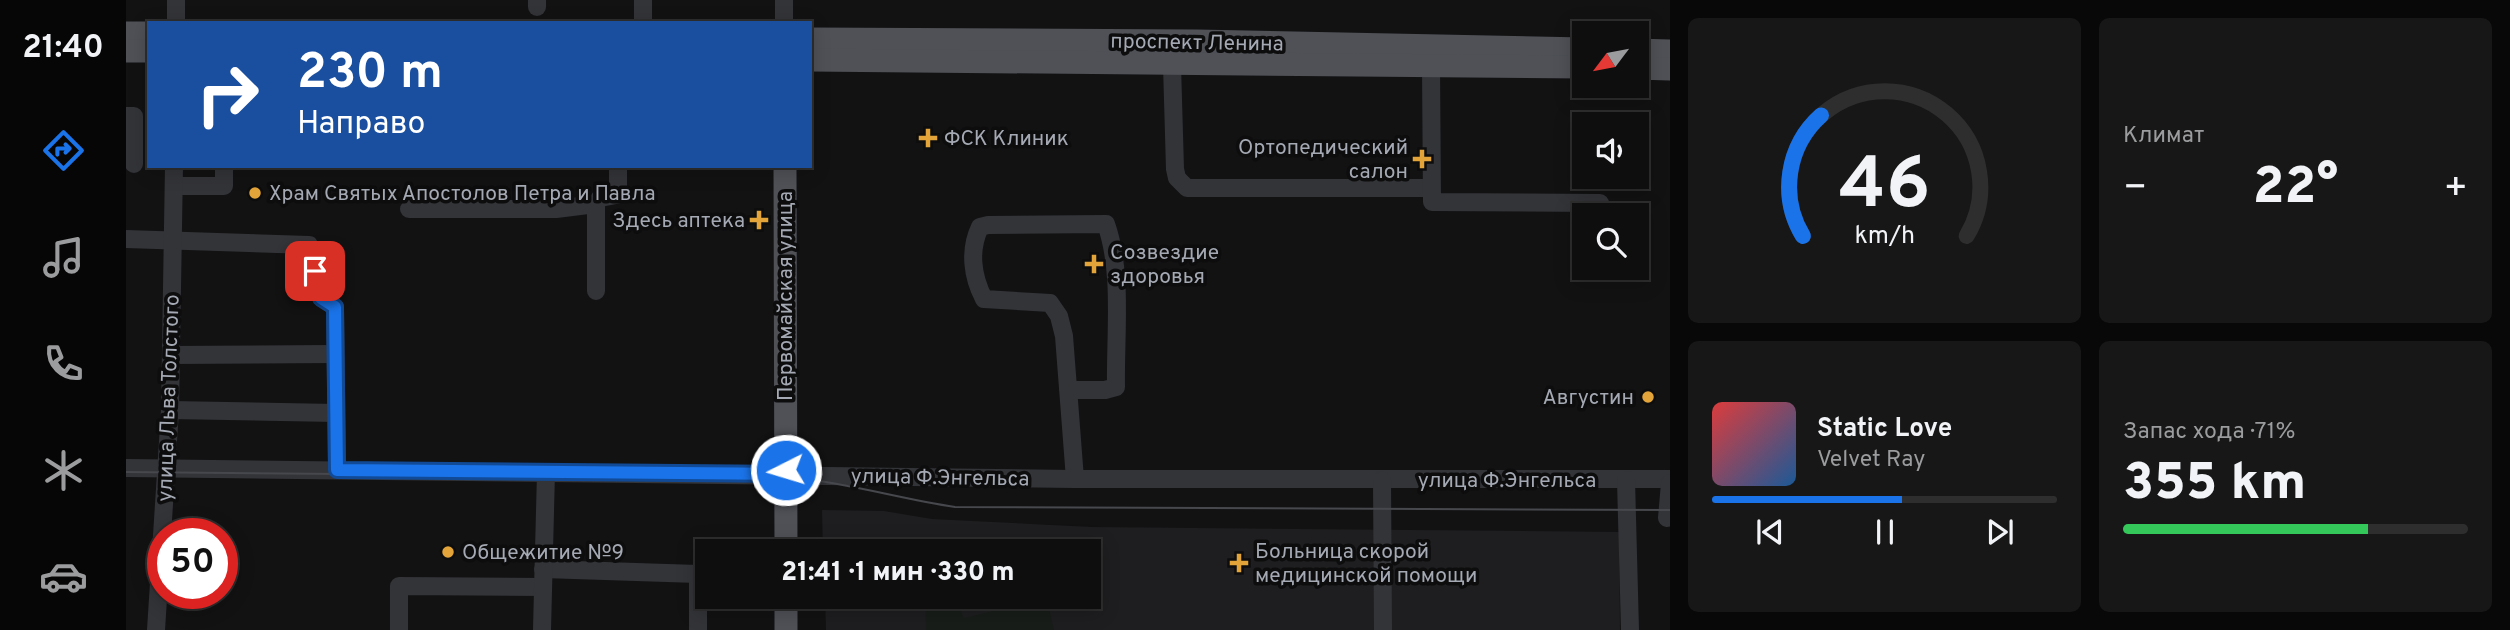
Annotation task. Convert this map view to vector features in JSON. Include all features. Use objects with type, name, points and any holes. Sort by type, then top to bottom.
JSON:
[{"type":"main road","points":[[126,33],[147,33]]},
{"type":"main road","name":"проспект Ленина","points":[[812,39],[1211,41],[1572,49]]},
{"type":"main road","points":[[1649,50],[1670,51]]},
{"type":"main road","points":[[126,51],[147,51]]},
{"type":"main road","name":"проспект Ленина","points":[[812,60],[1572,67]]},
{"type":"main road","points":[[1649,68],[1670,69]]},
{"type":"main road","name":"Первомайская улица","points":[[785,168],[786,539]]},
{"type":"main road","points":[[786,609],[786,630]]},
{"type":"street","points":[[176,0],[176,21]]},
{"type":"street","points":[[643,0],[643,21]]},
{"type":"street","points":[[784,0],[784,21]]},
{"type":"street","points":[[1172,65],[1175,169],[1177,178],[1187,188],[1431,188]]},
{"type":"street","points":[[1431,66],[1431,200],[1434,204],[1572,203]]},
{"type":"street","points":[[126,116],[134,116],[134,164]]},
{"type":"street","name":"улица Льва Толстого","points":[[156,630],[170,411],[168,350],[174,168]]},
{"type":"street","points":[[174,186],[224,187],[224,168]]},
{"type":"street","points":[[596,290],[596,204],[600,198],[616,195],[618,192],[618,168]]},
{"type":"street","points":[[409,209],[556,209],[596,204]]},
{"type":"street","points":[[1068,390],[1105,390],[1116,387],[1115,269],[1112,243],[1106,224],[980,227],[974,247],[974,266],[976,284],[984,299],[1050,303],[1059,317],[1064,336],[1068,390],[1075,479]]},
{"type":"street","points":[[126,239],[309,244],[321,298],[335,307],[337,470]]},
{"type":"street","points":[[168,350],[335,354]]},
{"type":"street","points":[[170,411],[336,413]]},
{"type":"street","name":"улица Ф.Энгельса","points":[[126,468],[1075,479],[1670,481]]},
{"type":"street","points":[[542,630],[546,472]]},
{"type":"street","points":[[1381,480],[1383,630]]},
{"type":"street","points":[[1626,480],[1630,630]]},
{"type":"street","points":[[1667,518],[1670,481]]},
{"type":"street","points":[[543,569],[698,574],[698,630]]},
{"type":"street","points":[[399,630],[399,586],[543,587]]},
{"type":"shaded area","name":"Больница скорой медицинской помощи","points":[[822,510],[884,511],[932,519],[1092,527],[1619,532],[1620,630],[826,630],[825,609],[1101,609],[1101,539],[823,539]]},
{"type":"shaded area","points":[[925,609],[960,609],[964,618],[995,609],[1049,609],[1054,630],[926,630]]},
{"type":"tram line","points":[[126,472],[798,478],[955,507],[1670,510]]},
{"type":"place","name":"ФСК Клиник","points":[[928,138]]},
{"type":"place","name":"Ортопедический салон","points":[[1422,159]]},
{"type":"place","name":"Храм Святых Апостолов Петра и Павла","points":[[255,193]]},
{"type":"place","name":"Здесь аптека","points":[[759,220]]},
{"type":"place","name":"Созвездие здоровья","points":[[1094,264]]},
{"type":"place","name":"Августин","points":[[1648,397]]},
{"type":"place","name":"Общежитие №9","points":[[448,552]]},
{"type":"place","name":"Больница скорой медицинской помощи","points":[[1239,563]]},
{"type":"route","points":[[315,271],[321,298],[335,307],[337,470],[786,474],[786,470]]}]
